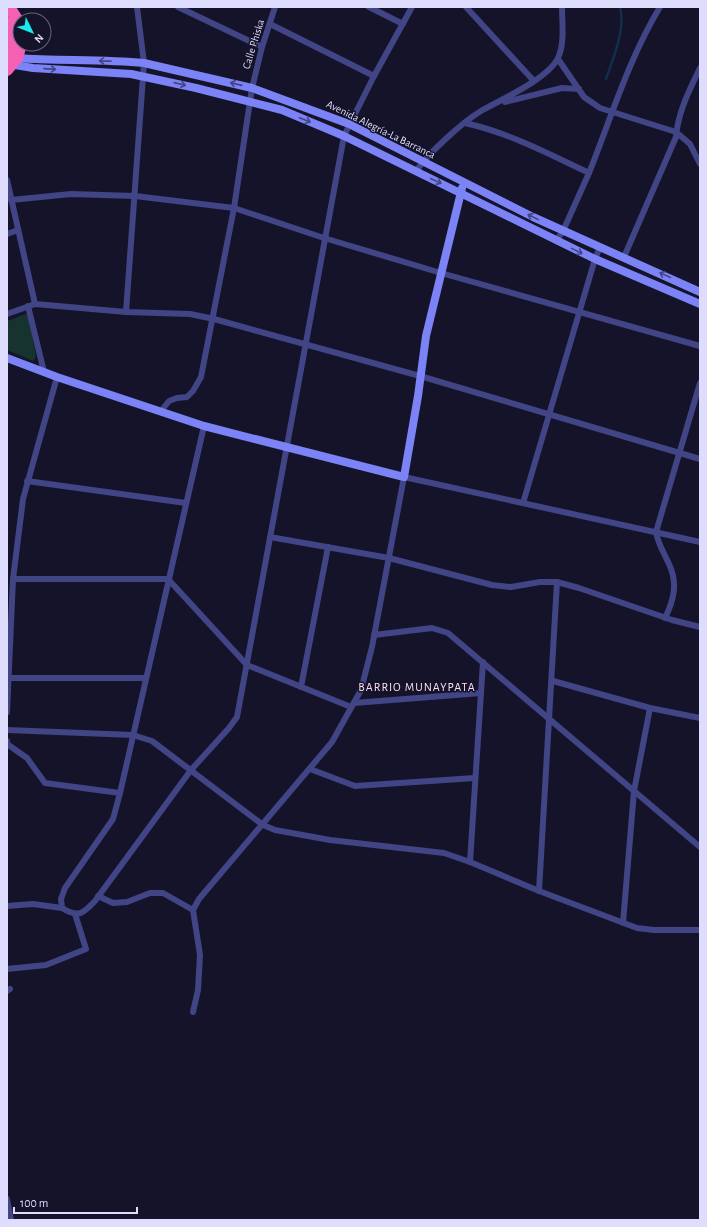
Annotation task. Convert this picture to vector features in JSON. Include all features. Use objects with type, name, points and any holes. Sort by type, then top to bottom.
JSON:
[{"type":"highway","points":[[7,23],[12,40],[9,61]]},
{"type":"highway","points":[[9,61],[15,52]]},
{"type":"main road","name":"Avenida Alegría-La Barranca","points":[[9,61],[144,63],[252,88],[349,124],[563,231],[700,292]]},
{"type":"main road","name":"Avenida Alegría-La Barranca","points":[[9,61],[118,72],[142,76],[282,110],[344,136],[461,192],[556,241],[700,304]]},
{"type":"main road","points":[[7,358],[57,377],[204,426],[404,477],[418,396],[426,336],[464,182]]},
{"type":"street","points":[[126,312],[144,63],[137,7]]},
{"type":"street","points":[[178,7],[189,10],[262,47]]},
{"type":"street","name":"Calle Phiska","points":[[161,411],[169,401],[187,397],[194,391],[201,377],[214,318],[234,208],[249,101],[262,47],[275,7]]},
{"type":"street","points":[[369,7],[403,24]]},
{"type":"street","points":[[7,906],[33,904],[62,908],[71,914],[79,914],[88,909],[191,770],[230,728],[237,717],[344,136],[374,76],[412,7]]},
{"type":"street","points":[[466,7],[533,80]]},
{"type":"street","points":[[416,171],[423,162],[480,111],[516,93],[548,69],[558,59],[562,44],[562,7]]},
{"type":"street","points":[[556,241],[563,231],[590,174],[613,112],[648,26],[660,7]]},
{"type":"street","points":[[270,24],[374,76]]},
{"type":"street","points":[[558,59],[584,97],[613,112],[676,132],[690,144],[700,164]]},
{"type":"street","points":[[624,257],[671,149],[676,132],[677,121],[686,95],[700,68]]},
{"type":"street","points":[[494,105],[562,88],[579,89]]},
{"type":"street","points":[[466,123],[493,129],[515,137],[590,174]]},
{"type":"street","points":[[7,180],[18,230],[44,372]]},
{"type":"street","points":[[11,200],[71,194],[135,196],[234,208],[324,238],[441,273],[700,346]]},
{"type":"street","points":[[7,234],[18,230]]},
{"type":"street","points":[[524,503],[595,259],[600,247]]},
{"type":"street","points":[[7,314],[31,305],[126,312],[190,314],[214,318],[305,346],[420,376],[549,416],[700,459]]},
{"type":"street","points":[[7,712],[13,578],[23,499],[57,377]]},
{"type":"street","points":[[665,618],[673,601],[674,588],[670,566],[658,541],[656,532],[700,383]]},
{"type":"street","points":[[62,908],[61,899],[65,888],[113,819],[204,426]]},
{"type":"street","points":[[193,1012],[198,990],[200,955],[193,910],[199,899],[310,770],[332,742],[361,690],[374,635],[404,477],[700,542]]},
{"type":"street","points":[[27,481],[186,503]]},
{"type":"street","points":[[270,537],[389,558],[492,585],[511,587],[540,582],[557,582],[580,588],[665,618],[700,627]]},
{"type":"street","points":[[301,687],[328,547]]},
{"type":"street","points":[[13,578],[168,579],[247,665],[301,687],[353,705],[481,692]]},
{"type":"street","points":[[539,891],[553,681],[557,582]]},
{"type":"street","points":[[374,635],[432,628],[448,633],[700,847]]},
{"type":"street","points":[[470,862],[483,662]]},
{"type":"street","points":[[8,678],[145,678]]},
{"type":"street","points":[[553,681],[650,708],[700,718]]},
{"type":"street","points":[[623,923],[634,791],[650,708]]},
{"type":"street","points":[[7,730],[133,735],[152,741],[263,825],[275,830],[330,840],[444,853],[637,928],[654,930],[700,930]]},
{"type":"street","points":[[7,742],[7,744],[27,758],[45,783],[120,792]]},
{"type":"street","points":[[310,770],[345,784],[355,786],[476,778]]},
{"type":"street","points":[[98,896],[113,903],[127,902],[150,893],[163,893],[193,910]]},
{"type":"street","points":[[7,969],[46,965],[86,949],[75,914]]},
{"type":"street","points":[[7,1199],[11,1220]]},
{"type":"green space","points":[[26,314],[29,318],[36,357],[33,361],[7,350],[7,321]]},
{"type":"waterway","points":[[606,79],[620,34],[620,7]]},
{"type":"district","name":"BARRIO MUNAYPATA","points":[[417,687]]}]
